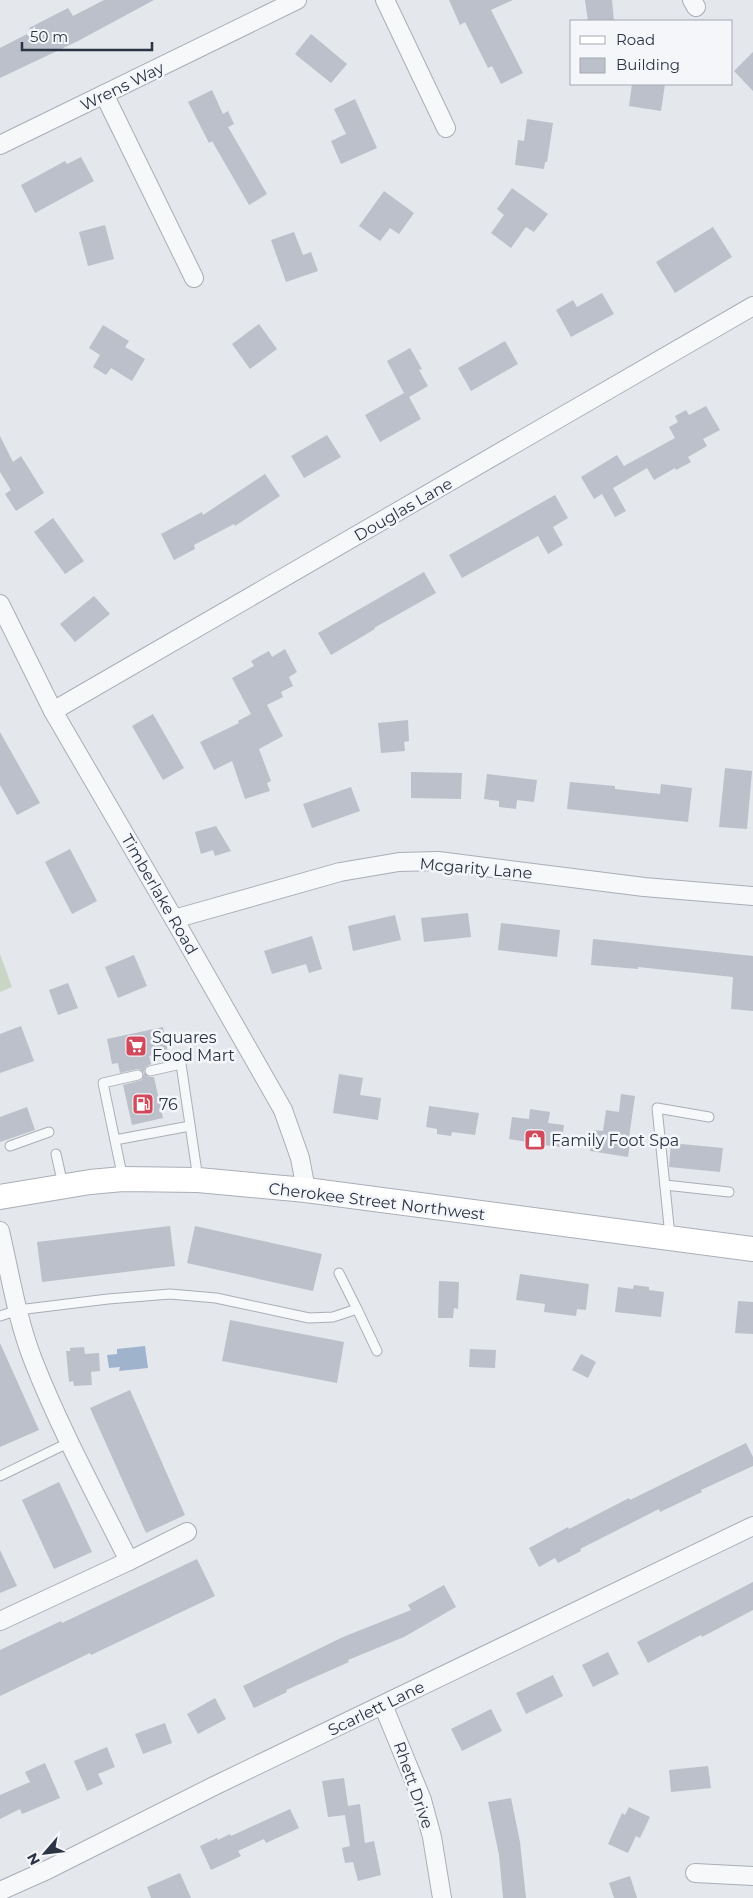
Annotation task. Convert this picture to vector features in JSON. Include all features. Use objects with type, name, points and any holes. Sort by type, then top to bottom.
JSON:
[{"type":"main road","name":"Cherokee Street Northwest","points":[[0,1197],[63,1185],[123,1179],[198,1180],[306,1190],[753,1249]]},
{"type":"street","name":"Wrens Way","points":[[0,145],[297,0]]},
{"type":"street","points":[[385,0],[446,128]]},
{"type":"street","points":[[104,94],[194,278]]},
{"type":"street","name":"Douglas Lane","points":[[53,711],[753,306]]},
{"type":"street","name":"Timberlake Road","points":[[0,604],[53,711],[282,1110],[300,1158],[306,1190]]},
{"type":"street","name":"Mcgarity Lane","points":[[174,919],[340,872],[399,862],[448,862],[644,887],[753,896]]},
{"type":"street","points":[[0,1231],[18,1310],[32,1358],[70,1442],[129,1561]]},
{"type":"street","name":"Scarlett Lane","points":[[0,1891],[47,1870],[205,1791],[753,1526]]},
{"type":"street","points":[[0,1621],[187,1532]]},
{"type":"street","name":"Rhett Drive","points":[[383,1705],[422,1800],[432,1837],[442,1898]]},
{"type":"street","points":[[695,1873],[753,1876]]},
{"type":"lane","points":[[150,1072],[181,1064],[198,1180]]},
{"type":"lane","points":[[123,1179],[104,1083],[138,1075]]},
{"type":"lane","points":[[670,1239],[657,1108],[709,1118]]},
{"type":"lane","points":[[115,1140],[190,1126]]},
{"type":"lane","points":[[10,1146],[49,1132]]},
{"type":"lane","points":[[56,1154],[63,1185]]},
{"type":"lane","points":[[665,1184],[729,1192]]},
{"type":"lane","points":[[340,1274],[377,1351]]},
{"type":"lane","points":[[0,1316],[18,1310],[108,1299],[170,1294],[216,1298],[309,1318],[333,1317],[357,1309]]},
{"type":"lane","points":[[0,1476],[70,1442]]},
{"type":"green space","points":[[0,954],[12,987],[0,992]]},
{"type":"water","points":[[145,1346],[148,1368],[119,1371],[120,1367],[109,1368],[107,1355],[117,1354],[117,1349]]},
{"type":"building","points":[[104,0],[154,0],[78,41],[0,78],[0,48],[31,32],[29,28],[68,8],[73,16]]},
{"type":"building","points":[[449,0],[513,0],[491,10],[523,73],[501,84],[492,66],[488,68],[465,22],[460,25]]},
{"type":"building","points":[[585,0],[612,0],[614,20],[588,20]]},
{"type":"building","points":[[311,34],[347,64],[331,83],[295,54]]},
{"type":"building","points":[[753,52],[753,91],[734,71]]},
{"type":"building","points":[[632,85],[665,85],[661,111],[629,106]]},
{"type":"building","points":[[212,90],[223,114],[228,111],[234,124],[228,127],[267,194],[249,205],[212,141],[209,143],[188,102]]},
{"type":"building","points":[[355,99],[377,148],[341,164],[331,141],[346,134],[334,109]]},
{"type":"building","points":[[527,119],[553,123],[547,162],[545,162],[544,169],[515,165],[518,140],[524,141]]},
{"type":"building","points":[[81,157],[94,181],[35,213],[21,185],[65,161],[67,164]]},
{"type":"building","points":[[512,188],[548,214],[534,232],[526,227],[511,248],[491,233],[504,215],[497,209]]},
{"type":"building","points":[[384,191],[414,213],[399,234],[390,228],[380,241],[359,226]]},
{"type":"building","points":[[105,225],[114,259],[88,266],[79,232]]},
{"type":"building","points":[[713,227],[732,257],[675,293],[656,262]]},
{"type":"building","points":[[294,232],[303,255],[311,252],[318,271],[286,282],[271,240]]},
{"type":"building","points":[[602,293],[614,314],[571,337],[556,310],[573,300],[577,307]]},
{"type":"building","points":[[259,324],[277,349],[250,369],[232,344]]},
{"type":"building","points":[[103,325],[129,341],[125,347],[145,359],[132,381],[111,368],[106,375],[93,367],[100,355],[89,348]]},
{"type":"building","points":[[505,341],[518,364],[471,391],[458,368]]},
{"type":"building","points":[[410,348],[422,369],[419,370],[428,386],[409,397],[421,419],[380,442],[365,415],[404,393],[387,361]]},
{"type":"building","points":[[706,406],[720,430],[703,439],[707,446],[688,457],[691,462],[676,470],[675,468],[654,480],[647,468],[613,488],[626,511],[615,517],[602,494],[594,499],[581,477],[617,455],[624,466],[675,438],[669,427],[678,422],[675,416],[686,410],[689,415]]},
{"type":"building","points":[[327,435],[341,457],[304,478],[291,456]]},
{"type":"building","points":[[0,436],[13,462],[21,456],[44,493],[16,511],[5,494],[11,490],[0,472]]},
{"type":"building","points":[[265,474],[280,496],[235,526],[234,524],[194,545],[195,549],[174,560],[161,534],[202,512],[203,515]]},
{"type":"building","points":[[555,495],[568,518],[553,527],[563,545],[548,554],[538,536],[462,578],[449,555]]},
{"type":"building","points":[[53,518],[84,561],[65,574],[34,532]]},
{"type":"building","points":[[424,572],[436,593],[331,655],[318,633]]},
{"type":"building","points":[[94,596],[110,614],[75,642],[60,624]]},
{"type":"building","points":[[285,649],[297,672],[289,677],[293,686],[281,692],[283,697],[267,705],[283,736],[259,749],[271,781],[267,783],[270,791],[245,799],[232,761],[214,770],[200,742],[239,723],[238,721],[251,714],[232,678],[254,666],[251,661],[269,651],[272,657]]},
{"type":"building","points":[[153,714],[184,768],[163,780],[132,726]]},
{"type":"building","points":[[408,720],[409,741],[404,742],[405,751],[381,753],[378,723]]},
{"type":"building","points":[[0,732],[40,803],[17,815],[0,785]]},
{"type":"building","points":[[725,768],[752,771],[747,829],[719,827]]},
{"type":"building","points":[[411,772],[462,773],[461,799],[411,798]]},
{"type":"building","points":[[487,774],[537,780],[534,802],[517,800],[516,809],[499,807],[499,801],[484,799]]},
{"type":"building","points":[[570,782],[615,786],[615,789],[660,794],[661,784],[692,788],[688,822],[567,809]]},
{"type":"building","points":[[351,787],[360,811],[312,828],[303,804]]},
{"type":"building","points":[[216,826],[231,851],[215,856],[213,850],[201,854],[195,832]]},
{"type":"building","points":[[70,849],[97,901],[72,914],[45,862]]},
{"type":"building","points":[[468,913],[471,937],[424,942],[421,918]]},
{"type":"building","points":[[395,915],[401,940],[353,951],[348,926]]},
{"type":"building","points":[[501,923],[560,930],[557,957],[498,950]]},
{"type":"building","points":[[312,936],[322,969],[309,973],[306,964],[272,974],[264,951]]},
{"type":"building","points":[[593,939],[753,956],[753,1011],[731,1009],[733,977],[638,967],[638,969],[591,965]]},
{"type":"building","points":[[134,955],[147,986],[118,998],[105,967]]},
{"type":"building","points":[[68,983],[78,1008],[58,1015],[49,990]]},
{"type":"building","points":[[21,1026],[34,1061],[0,1073],[0,1034]]},
{"type":"building","points":[[163,1027],[168,1052],[149,1056],[151,1064],[145,1067],[144,1072],[148,1077],[154,1077],[163,1118],[132,1125],[123,1085],[142,1080],[144,1073],[137,1069],[120,1073],[118,1063],[112,1064],[107,1039]]},
{"type":"building","points":[[339,1074],[363,1078],[360,1095],[381,1098],[378,1120],[333,1113]]},
{"type":"building","points":[[621,1094],[635,1096],[628,1157],[590,1151],[593,1130],[603,1131],[606,1110],[619,1112]]},
{"type":"building","points":[[429,1106],[479,1113],[475,1135],[452,1132],[451,1136],[437,1134],[437,1129],[426,1127]]},
{"type":"building","points":[[27,1107],[35,1130],[0,1142],[0,1117]]},
{"type":"building","points":[[530,1109],[550,1112],[548,1123],[564,1125],[561,1147],[543,1145],[542,1149],[526,1147],[527,1142],[509,1139],[512,1117],[529,1119]]},
{"type":"building","points":[[671,1143],[723,1148],[720,1172],[669,1167]]},
{"type":"building","points":[[170,1226],[175,1266],[42,1282],[37,1242]]},
{"type":"building","points":[[195,1226],[322,1254],[313,1291],[187,1263]]},
{"type":"building","points":[[520,1274],[589,1284],[586,1310],[577,1309],[576,1316],[544,1312],[545,1304],[516,1300]]},
{"type":"building","points":[[439,1281],[459,1282],[458,1309],[454,1308],[453,1318],[438,1318]]},
{"type":"building","points":[[634,1285],[664,1292],[661,1317],[615,1312],[618,1287],[633,1289]]},
{"type":"building","points":[[738,1301],[753,1302],[753,1334],[735,1333]]},
{"type":"building","points":[[230,1320],[344,1342],[337,1383],[222,1361]]},
{"type":"building","points":[[0,1343],[39,1430],[0,1447]]},
{"type":"building","points":[[84,1347],[85,1354],[99,1353],[100,1371],[91,1372],[92,1385],[74,1386],[73,1381],[69,1382],[66,1351],[70,1351],[70,1348]]},
{"type":"building","points":[[470,1349],[496,1350],[495,1368],[469,1367]]},
{"type":"building","points":[[581,1354],[596,1362],[588,1378],[572,1370]]},
{"type":"building","points":[[130,1390],[185,1515],[146,1533],[90,1408]]},
{"type":"building","points":[[746,1443],[753,1457],[753,1466],[701,1490],[702,1492],[660,1512],[659,1509],[580,1549],[581,1551],[558,1563],[555,1558],[539,1567],[529,1548],[568,1527],[569,1529],[629,1498],[630,1500]]},
{"type":"building","points":[[59,1482],[92,1552],[54,1569],[22,1500]]},
{"type":"building","points":[[0,1550],[17,1586],[0,1593]]},
{"type":"building","points":[[197,1559],[215,1596],[0,1696],[0,1650]]},
{"type":"building","points":[[753,1582],[753,1610],[648,1663],[637,1642]]},
{"type":"building","points":[[444,1585],[456,1607],[404,1637],[348,1660],[349,1662],[286,1690],[287,1692],[254,1708],[243,1686],[343,1637],[411,1610],[408,1605]]},
{"type":"building","points":[[608,1652],[619,1674],[593,1687],[582,1665]]},
{"type":"building","points":[[553,1675],[563,1696],[526,1714],[516,1693]]},
{"type":"building","points":[[215,1698],[226,1719],[198,1734],[187,1714]]},
{"type":"building","points":[[491,1709],[502,1731],[462,1751],[451,1729]]},
{"type":"building","points":[[165,1723],[172,1743],[143,1754],[135,1734]]},
{"type":"building","points":[[107,1747],[115,1767],[98,1774],[103,1784],[87,1791],[74,1761]]},
{"type":"building","points":[[45,1763],[60,1798],[22,1814],[20,1809],[0,1819],[0,1795],[30,1782],[25,1772]]},
{"type":"building","points":[[708,1766],[711,1788],[671,1792],[669,1770]]},
{"type":"building","points":[[344,1778],[348,1806],[360,1804],[365,1843],[374,1841],[381,1875],[358,1881],[353,1862],[345,1863],[342,1848],[350,1846],[345,1815],[328,1817],[322,1781]]},
{"type":"building","points":[[511,1798],[520,1842],[526,1898],[503,1898],[499,1855],[488,1802]]},
{"type":"building","points":[[629,1807],[650,1817],[640,1838],[636,1836],[628,1853],[608,1844],[622,1813],[625,1815]]},
{"type":"building","points":[[290,1809],[299,1828],[266,1843],[264,1839],[238,1851],[241,1856],[211,1870],[200,1846],[217,1838],[218,1840],[230,1834],[231,1836]]},
{"type":"building","points":[[180,1873],[191,1898],[151,1898],[147,1887]]},
{"type":"building","points":[[630,1876],[637,1898],[614,1898],[609,1883]]},
{"type":"place","name":"Squares Food Mart","points":[[136,1046]]},
{"type":"place","name":"76","points":[[143,1104]]},
{"type":"place","name":"Family Foot Spa","points":[[535,1140]]}]
